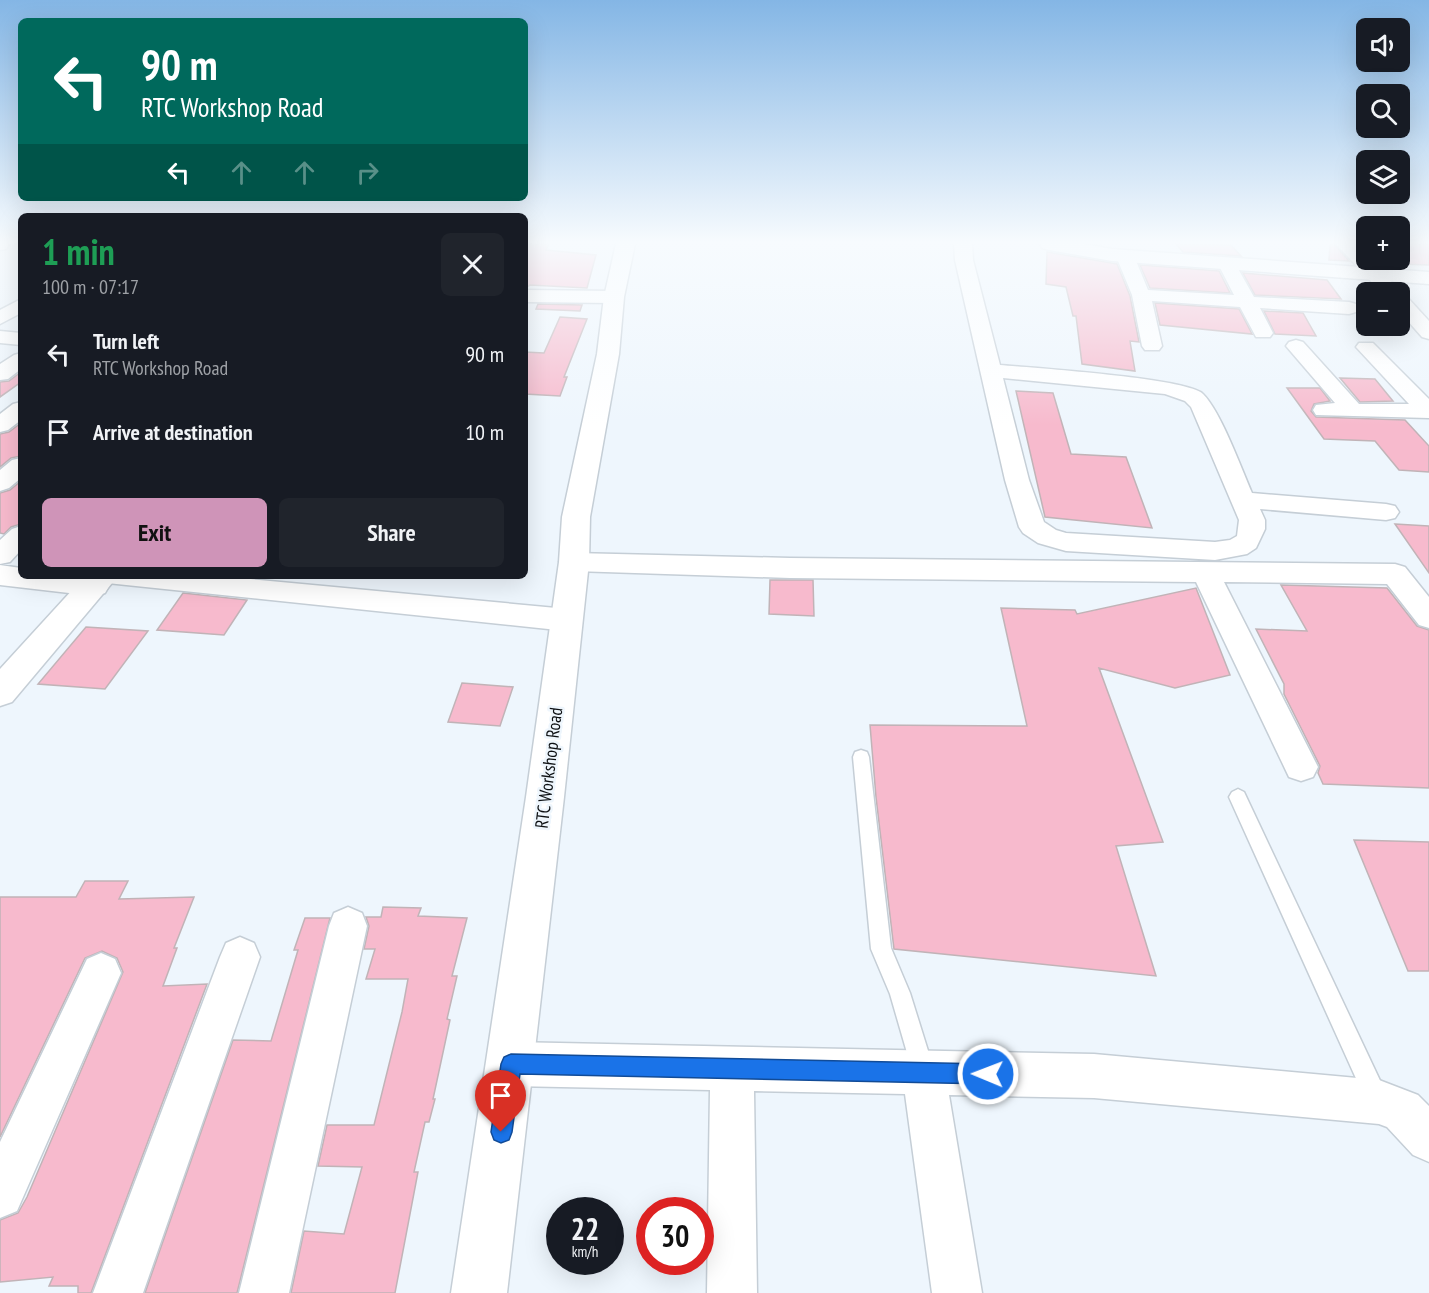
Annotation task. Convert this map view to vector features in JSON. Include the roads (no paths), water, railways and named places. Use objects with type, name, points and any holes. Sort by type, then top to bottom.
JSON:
[{"type":"street","name":"RTC Workshop Road","points":[[479,1293],[511,1064],[567,620],[574,562],[576,517],[608,354],[613,304]]},
{"type":"street","points":[[974,304],[990,370],[1017,480],[1032,527],[1038,533],[1066,542],[1215,551],[1232,549],[1246,543],[1252,535],[1252,520],[1244,500],[1201,405],[1193,396],[1167,388],[990,370]]},
{"type":"street","points":[[1142,304],[1152,346]]},
{"type":"street","points":[[1248,304],[1263,333]]},
{"type":"street","points":[[1287,304],[1349,308]]},
{"type":"street","points":[[0,318],[18,307]]},
{"type":"street","points":[[1410,313],[1429,333]]},
{"type":"street","points":[[0,337],[18,339]]},
{"type":"street","points":[[1296,346],[1353,410]]},
{"type":"street","points":[[1366,347],[1429,411]]},
{"type":"street","points":[[0,374],[18,361]]},
{"type":"street","points":[[0,425],[18,410]]},
{"type":"street","points":[[1324,410],[1429,411]]},
{"type":"street","points":[[1244,500],[1386,512]]},
{"type":"street","points":[[0,555],[18,539]]},
{"type":"street","points":[[574,562],[790,568],[1395,574],[1429,617]]},
{"type":"street","points":[[1204,572],[1301,767]]},
{"type":"street","points":[[0,575],[18,576]]},
{"type":"street","points":[[0,692],[105,579],[567,620]]},
{"type":"street","points":[[264,1293],[348,926]]},
{"type":"street","points":[[118,1293],[240,957]]},
{"type":"street","points":[[0,1194],[101,973]]},
{"type":"street","points":[[511,1064],[1094,1076],[1379,1102],[1402,1111],[1429,1139]]},
{"type":"street","points":[[732,1068],[732,1293]]},
{"type":"street","points":[[924,1072],[957,1293]]},
{"type":"lane","points":[[861,757],[881,949],[900,993],[924,1072]]},
{"type":"lane","points":[[1238,797],[1379,1102]]}]
